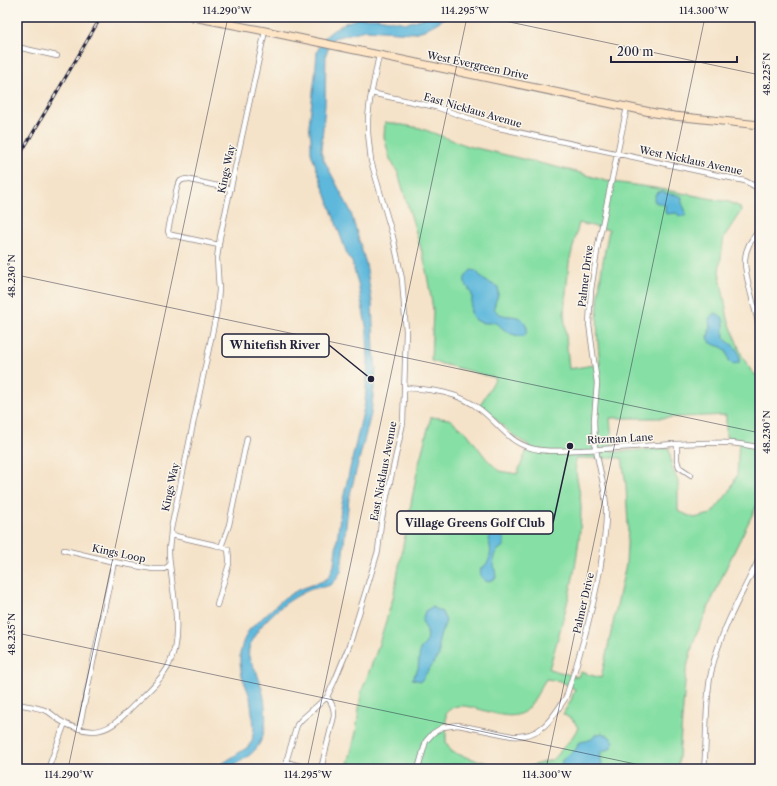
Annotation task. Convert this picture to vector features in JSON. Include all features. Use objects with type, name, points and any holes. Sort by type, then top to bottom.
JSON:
[{"type":"street","name":"West Evergreen Drive","points":[[193,17],[674,116],[760,125]]},
{"type":"street","name":"Kings Way","points":[[79,729],[98,730],[110,726],[147,692],[166,670],[173,651],[176,624],[175,595],[170,565],[169,546],[171,529],[217,306],[219,290],[217,264],[219,245],[265,31]]},
{"type":"street","points":[[17,47],[57,56]]},
{"type":"street","name":"East Nicklaus Avenue","points":[[311,769],[286,762],[297,725],[326,696],[335,680],[349,646],[378,551],[381,523],[401,434],[406,330],[402,279],[393,237],[371,161],[368,118],[379,55]]},
{"type":"street","name":"East Nicklaus Avenue","points":[[371,94],[436,107],[494,127],[617,154]]},
{"type":"street","name":"Palmer Drive","points":[[418,769],[428,738],[436,730],[447,725],[458,725],[521,736],[532,734],[542,730],[566,698],[590,615],[602,560],[606,519],[605,494],[595,449],[594,420],[597,383],[590,336],[590,308],[598,245],[627,107]]},
{"type":"street","name":"West Nicklaus Avenue","points":[[617,154],[745,181],[760,188]]},
{"type":"street","points":[[219,245],[172,236],[169,234],[168,231],[177,187],[182,180],[186,179],[231,189]]},
{"type":"street","points":[[760,230],[749,243],[746,250],[744,263],[760,330]]},
{"type":"street","name":"Ritzman Lane","points":[[404,388],[438,391],[463,399],[480,409],[519,444],[532,448],[556,451],[721,442],[760,448]]},
{"type":"street","points":[[221,547],[229,525],[247,438]]},
{"type":"street","points":[[677,444],[677,460],[679,466],[691,475]]},
{"type":"street","points":[[171,535],[228,549],[230,558],[217,605]]},
{"type":"street","name":"Kings Loop","points":[[64,550],[156,570],[170,565]]},
{"type":"street","points":[[704,769],[708,694],[713,665],[726,627],[760,557]]},
{"type":"street","points":[[17,704],[45,710],[65,723],[79,729],[114,562]]},
{"type":"street","points":[[320,769],[334,716],[332,703],[326,696]]},
{"type":"street","points":[[48,769],[65,723]]},
{"type":"green space","points":[[385,122],[420,128],[468,146],[577,172],[606,181],[655,188],[729,202],[740,207],[741,211],[724,237],[719,271],[728,319],[742,356],[752,372],[760,378],[760,499],[727,566],[694,640],[686,671],[678,769],[348,769],[356,732],[361,693],[376,653],[393,598],[418,467],[431,417],[449,419],[467,433],[485,457],[499,471],[517,474],[529,445],[515,437],[480,405],[496,378],[431,361],[433,309],[424,259],[398,173],[390,159],[384,137]],"holes":[[[579,223],[609,230],[598,297],[597,329],[600,364],[569,369],[564,313],[569,263]],[[726,415],[726,437],[739,439],[737,475],[729,492],[711,514],[694,518],[678,511],[678,481],[672,468],[669,448],[613,452],[610,418],[661,418]],[[575,458],[622,458],[626,485],[628,527],[626,564],[601,678],[580,672],[578,677],[549,669],[570,590],[578,550],[581,509]],[[546,679],[560,681],[575,689],[563,714],[574,721],[578,728],[571,739],[552,760],[530,766],[505,768],[452,752],[446,742],[446,713],[454,707],[471,707],[492,713],[512,716],[521,714],[531,705]]]},
{"type":"water","points":[[427,17],[445,17],[424,30],[413,33],[365,30],[334,38],[326,54],[325,105],[321,151],[324,160],[350,210],[366,264],[372,302],[376,369],[371,414],[349,498],[341,571],[334,582],[330,585],[307,591],[290,600],[266,620],[254,636],[250,645],[249,658],[258,676],[264,697],[266,720],[261,741],[255,750],[238,763],[224,768],[214,769],[248,747],[252,741],[254,727],[250,697],[242,676],[240,663],[240,654],[243,642],[249,630],[284,598],[298,590],[323,581],[329,577],[334,565],[341,508],[365,403],[368,361],[367,331],[358,284],[352,262],[348,257],[311,153],[309,125],[317,52],[323,39],[332,31],[345,23],[359,18],[378,18],[407,23]]},
{"type":"water","points":[[662,191],[682,197],[682,203],[686,211],[685,216],[680,216],[676,213],[666,214],[665,205],[655,202],[654,199],[656,193]]},
{"type":"water","points":[[471,270],[476,271],[484,280],[498,287],[498,295],[494,308],[502,315],[521,318],[527,326],[524,336],[509,332],[497,323],[478,322],[473,317],[471,312],[472,297],[465,282],[467,275]]},
{"type":"water","points":[[714,313],[718,314],[723,319],[724,338],[738,350],[739,363],[732,364],[729,361],[726,351],[722,347],[710,342],[708,337],[710,328],[709,319]]},
{"type":"water","points":[[496,532],[504,537],[504,546],[499,549],[494,556],[496,578],[487,582],[480,576],[481,568],[485,566],[490,555],[488,539],[491,533]]},
{"type":"water","points":[[432,607],[442,612],[446,621],[439,639],[439,655],[421,681],[412,679],[418,669],[420,649],[426,643],[427,631],[422,621],[425,611]]},
{"type":"water","points":[[602,733],[609,736],[614,742],[610,749],[602,751],[601,753],[601,769],[570,769],[564,767],[562,761],[576,749],[578,743],[590,740],[595,735]]},
{"type":"railway","points":[[17,160],[101,17]]},
{"type":"place","name":"Whitefish River","points":[[371,379]]},
{"type":"place","name":"Village Greens Golf Club","points":[[570,446]]}]
